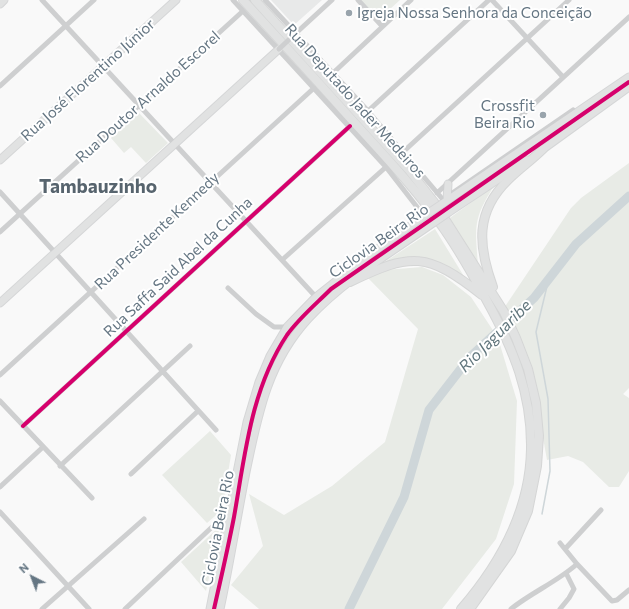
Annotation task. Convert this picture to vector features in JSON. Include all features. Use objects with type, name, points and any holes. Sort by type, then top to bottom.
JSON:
[{"type":"highway","points":[[243,0],[408,183],[444,230],[486,298],[515,357],[525,390],[530,430],[529,470],[520,512],[510,536],[498,560],[477,591],[462,609]]},
{"type":"highway","points":[[255,0],[425,189],[499,303],[516,338],[528,369],[536,410],[539,436],[533,492],[525,520],[511,551],[470,609]]},
{"type":"highway","points":[[499,303],[484,260],[482,235],[485,214],[498,190],[543,149]]},
{"type":"highway","points":[[350,282],[389,264],[409,260],[421,261],[448,271],[486,298]]},
{"type":"main road","points":[[0,4],[4,0]]},
{"type":"main road","name":"Rua José Florentino Júnior","points":[[0,160],[176,0]]},
{"type":"main road","points":[[0,303],[279,49]]},
{"type":"main road","points":[[210,609],[247,422],[253,399],[270,356],[287,327],[316,297],[340,277],[445,200],[629,77]]},
{"type":"main road","points":[[220,609],[256,421],[267,386],[276,364],[301,327],[317,310],[350,282],[449,212],[543,149],[629,87]]},
{"type":"main road","points":[[611,89],[616,96]]},
{"type":"main road","points":[[445,200],[448,184]]},
{"type":"street","points":[[42,0],[316,297]]},
{"type":"street","points":[[0,86],[94,0]]},
{"type":"street","name":"Rua Deputado Jader Medeiros","points":[[233,0],[350,126],[425,215]]},
{"type":"street","name":"Rua Deputado Jader Medeiros","points":[[265,0],[368,112],[438,194],[445,200]]},
{"type":"street","points":[[279,49],[332,0]]},
{"type":"street","points":[[358,0],[382,26]]},
{"type":"street","points":[[332,74],[382,26],[412,0]]},
{"type":"street","points":[[368,112],[489,0]]},
{"type":"street","points":[[492,0],[563,77]]},
{"type":"street","points":[[403,152],[569,0]]},
{"type":"street","name":"Rua Doutor Arnaldo Escorel","points":[[0,232],[243,11]]},
{"type":"street","points":[[438,194],[629,17]]},
{"type":"street","points":[[445,200],[629,73]]},
{"type":"street","name":"Rua Presidente Kennedy","points":[[0,375],[210,181],[314,88]]},
{"type":"street","name":"Rua Saffa Said Abel da Cunha","points":[[24,426],[350,126]]},
{"type":"street","points":[[282,260],[386,167]]},
{"type":"street","points":[[0,192],[216,430]]},
{"type":"street","points":[[228,288],[247,307],[274,327],[279,340]]},
{"type":"street","points":[[274,327],[287,327]]},
{"type":"street","points":[[60,466],[190,346]]},
{"type":"street","points":[[1,404],[24,426],[60,466],[92,498]]},
{"type":"street","points":[[131,474],[198,411]]},
{"type":"street","points":[[0,487],[43,447]]},
{"type":"street","points":[[125,609],[230,510]]},
{"type":"street","points":[[565,549],[601,510]]},
{"type":"street","points":[[0,512],[88,609]]},
{"type":"street","points":[[42,609],[144,519]]},
{"type":"street","points":[[560,542],[577,564],[612,601],[617,600],[629,590]]},
{"type":"street","points":[[511,609],[566,573],[577,564]]},
{"type":"street","points":[[560,609],[570,598],[574,589],[566,573]]},
{"type":"shaded area","points":[[271,0],[322,0],[294,25]]},
{"type":"shaded area","points":[[360,0],[400,0],[378,20]]},
{"type":"shaded area","points":[[139,113],[168,143],[146,163],[131,147],[124,153],[111,138]]},
{"type":"shaded area","points":[[629,163],[629,388],[623,394],[629,398],[629,471],[619,487],[609,487],[583,462],[568,456],[547,460],[531,371],[502,311],[571,208],[581,198]]},
{"type":"shaded area","points":[[494,186],[482,207],[477,223],[476,240],[478,264],[447,220]]},
{"type":"shaded area","points":[[435,229],[465,278],[431,259],[421,257],[409,258],[380,265]]},
{"type":"shaded area","points":[[422,267],[443,275],[471,297],[498,338],[517,401],[514,484],[496,539],[442,609],[259,609],[231,585],[263,546],[249,494],[284,515],[332,486],[385,442],[418,329],[367,277],[385,270]]},
{"type":"shaded area","points":[[210,431],[231,455],[222,510],[207,523],[162,475]]},
{"type":"shaded area","points":[[220,526],[206,591],[181,562]]},
{"type":"waterway","name":"Rio Jaguaribe","points":[[349,609],[404,497],[429,410],[470,357],[534,298],[576,244],[629,196]]},
{"type":"waterway","points":[[542,514],[550,471],[548,399],[536,332],[549,278]]},
{"type":"cycle path","name":"Ciclovia Beira Rio","points":[[214,609],[234,517],[246,446],[257,400],[275,356],[287,335],[302,317],[331,289],[629,82]]},
{"type":"cycle path","points":[[23,426],[350,126]]},
{"type":"place","name":"Igreja Nossa Senhora da Conceição","points":[[349,13]]},
{"type":"place","name":"Crossfit Beira Rio","points":[[543,115]]},
{"type":"district","name":"Tambauzinho","points":[[98,187]]}]
